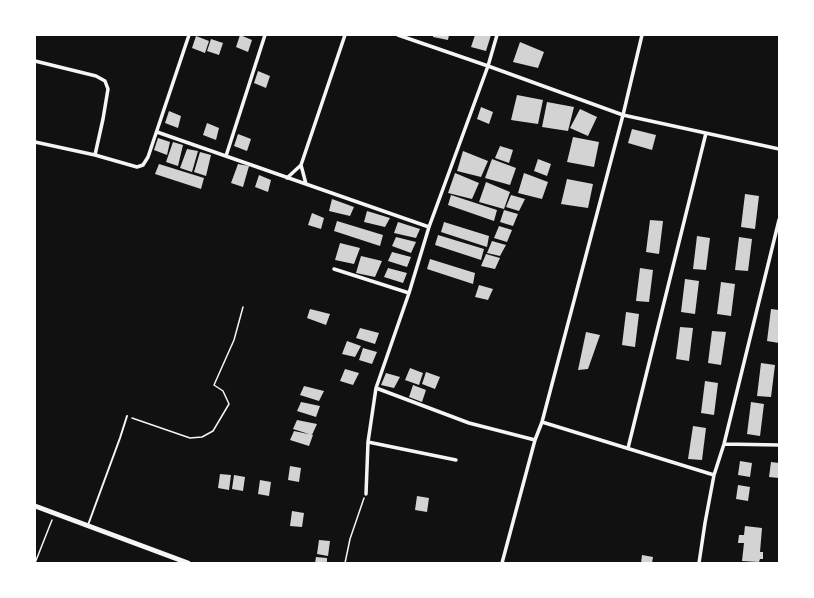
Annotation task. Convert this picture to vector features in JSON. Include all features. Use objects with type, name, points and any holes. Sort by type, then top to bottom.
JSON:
[{"type":"main road","points":[[35,506],[188,563]]},
{"type":"street","points":[[35,142],[141,167],[145,164],[148,157],[189,35]]},
{"type":"street","points":[[226,156],[265,35]]},
{"type":"street","points":[[287,178],[301,165],[345,35]]},
{"type":"street","points":[[398,35],[623,115],[779,149]]},
{"type":"street","points":[[366,494],[368,442],[376,388],[409,293],[429,227],[488,66],[497,35]]},
{"type":"street","points":[[502,563],[535,440],[542,422],[623,115],[642,35]]},
{"type":"street","points":[[35,62],[96,76],[105,81],[108,89],[95,155]]},
{"type":"street","points":[[157,132],[429,227]]},
{"type":"street","points":[[628,448],[706,133]]},
{"type":"street","points":[[301,165],[306,184]]},
{"type":"street","points":[[699,563],[704,523],[714,475],[724,444],[779,220]]},
{"type":"street","points":[[334,268],[409,293]]},
{"type":"street","points":[[376,388],[469,423],[535,440]]},
{"type":"street","points":[[542,422],[714,475]]},
{"type":"street","points":[[368,442],[456,460]]},
{"type":"street","points":[[724,444],[779,445]]},
{"type":"lane","points":[[87,526],[127,416]]},
{"type":"path","points":[[127,416],[190,438],[202,437],[213,431],[229,404],[224,391],[214,385],[234,340],[243,307]]},
{"type":"path","points":[[345,563],[350,539],[366,494]]},
{"type":"path","points":[[35,563],[54,514]]},
{"type":"building","points":[[240,35],[252,40],[248,52],[236,47]]},
{"type":"building","points":[[433,35],[449,35],[448,40],[433,37]]},
{"type":"building","points":[[475,35],[491,35],[486,51],[471,47]]},
{"type":"building","points":[[196,36],[209,41],[205,53],[192,48]]},
{"type":"building","points":[[211,39],[223,43],[219,55],[207,51]]},
{"type":"building","points":[[520,42],[544,52],[538,68],[513,62]]},
{"type":"building","points":[[258,71],[270,76],[266,88],[254,83]]},
{"type":"building","points":[[517,95],[543,100],[538,124],[511,120]]},
{"type":"building","points":[[547,102],[574,107],[568,131],[542,127]]},
{"type":"building","points":[[481,107],[493,112],[489,124],[477,119]]},
{"type":"building","points":[[580,109],[597,117],[588,136],[570,128]]},
{"type":"building","points":[[169,111],[181,116],[178,128],[165,123]]},
{"type":"building","points":[[207,123],[219,128],[216,140],[203,135]]},
{"type":"building","points":[[632,129],[656,135],[652,150],[628,143]]},
{"type":"building","points":[[238,134],[251,139],[247,151],[234,146]]},
{"type":"building","points":[[573,137],[599,142],[594,167],[567,162]]},
{"type":"building","points":[[158,138],[170,142],[167,155],[154,150]]},
{"type":"building","points":[[173,142],[183,145],[178,166],[166,162]]},
{"type":"building","points":[[500,146],[513,150],[509,163],[495,158]]},
{"type":"building","points":[[187,149],[198,151],[192,172],[180,168]]},
{"type":"building","points":[[463,151],[488,161],[481,177],[457,171]]},
{"type":"building","points":[[200,152],[211,155],[206,176],[194,172]]},
{"type":"building","points":[[492,159],[516,168],[510,185],[485,178]]},
{"type":"building","points":[[538,159],[551,164],[547,176],[534,171]]},
{"type":"building","points":[[159,164],[204,178],[201,189],[155,174]]},
{"type":"building","points":[[238,164],[249,166],[243,187],[231,183]]},
{"type":"building","points":[[455,173],[479,183],[472,199],[448,193]]},
{"type":"building","points":[[524,173],[548,182],[542,199],[518,193]]},
{"type":"building","points":[[259,175],[271,180],[268,192],[255,187]]},
{"type":"building","points":[[567,179],[593,184],[588,208],[561,204]]},
{"type":"building","points":[[486,182],[510,192],[504,209],[479,202]]},
{"type":"building","points":[[745,194],[759,196],[755,229],[741,227]]},
{"type":"building","points":[[451,195],[497,210],[494,221],[448,205]]},
{"type":"building","points":[[511,195],[525,199],[519,211],[506,207]]},
{"type":"building","points":[[332,199],[354,207],[350,216],[329,211]]},
{"type":"building","points":[[504,210],[518,214],[513,226],[500,222]]},
{"type":"building","points":[[367,211],[390,218],[385,227],[364,222]]},
{"type":"building","points":[[312,213],[324,218],[321,229],[308,225]]},
{"type":"building","points":[[650,220],[663,221],[659,254],[646,252]]},
{"type":"building","points":[[337,221],[383,235],[380,246],[334,231]]},
{"type":"building","points":[[398,222],[420,229],[416,238],[394,233]]},
{"type":"building","points":[[444,222],[489,236],[487,247],[441,232]]},
{"type":"building","points":[[499,226],[512,230],[507,242],[494,238]]},
{"type":"building","points":[[438,235],[484,249],[481,260],[435,245]]},
{"type":"building","points":[[697,236],[710,238],[706,270],[693,269]]},
{"type":"building","points":[[396,237],[416,242],[411,253],[392,246]]},
{"type":"building","points":[[739,237],[752,239],[748,271],[735,270]]},
{"type":"building","points":[[492,241],[506,245],[500,256],[487,253]]},
{"type":"building","points":[[340,243],[360,248],[354,264],[335,260]]},
{"type":"building","points":[[392,252],[411,257],[407,267],[388,261]]},
{"type":"building","points":[[486,254],[500,258],[495,269],[481,266]]},
{"type":"building","points":[[361,256],[382,261],[375,277],[356,273]]},
{"type":"building","points":[[430,259],[475,273],[473,284],[427,269]]},
{"type":"building","points":[[388,268],[407,273],[403,283],[384,277]]},
{"type":"building","points":[[640,268],[653,270],[649,302],[636,301]]},
{"type":"building","points":[[685,279],[699,281],[695,314],[681,312]]},
{"type":"building","points":[[721,282],[735,284],[731,316],[717,314]]},
{"type":"building","points":[[479,285],[493,289],[488,300],[475,297]]},
{"type":"building","points":[[310,309],[330,314],[326,325],[307,318]]},
{"type":"building","points":[[771,309],[779,310],[779,343],[767,341]]},
{"type":"building","points":[[626,312],[639,314],[635,347],[622,345]]},
{"type":"building","points":[[680,327],[693,328],[689,361],[676,359]]},
{"type":"building","points":[[360,328],[379,333],[375,344],[356,338]]},
{"type":"building","points":[[712,331],[726,332],[721,365],[708,363]]},
{"type":"building","points":[[586,332],[600,335],[588,369],[578,370]]},
{"type":"building","points":[[347,341],[361,346],[355,357],[342,354]]},
{"type":"building","points":[[363,348],[377,352],[372,364],[359,360]]},
{"type":"building","points":[[761,363],[775,365],[771,397],[757,396]]},
{"type":"building","points":[[410,368],[423,373],[419,385],[405,380]]},
{"type":"building","points":[[345,369],[359,373],[353,385],[340,381]]},
{"type":"building","points":[[426,372],[440,377],[435,389],[422,384]]},
{"type":"building","points":[[386,373],[400,377],[394,388],[381,385]]},
{"type":"building","points":[[705,381],[718,383],[714,415],[701,413]]},
{"type":"building","points":[[413,385],[426,390],[422,402],[409,397]]},
{"type":"building","points":[[304,386],[324,391],[319,401],[300,395]]},
{"type":"building","points":[[301,402],[320,406],[316,417],[297,411]]},
{"type":"building","points":[[751,402],[764,404],[760,436],[747,434]]},
{"type":"building","points":[[297,420],[317,424],[312,435],[293,429]]},
{"type":"building","points":[[693,426],[706,428],[702,460],[688,459]]},
{"type":"building","points":[[294,431],[313,435],[309,446],[290,440]]},
{"type":"building","points":[[740,461],[752,463],[750,477],[738,475]]},
{"type":"building","points":[[771,462],[779,463],[779,478],[769,477]]},
{"type":"building","points":[[290,466],[301,468],[299,482],[288,480]]},
{"type":"building","points":[[220,474],[231,475],[229,490],[218,488]]},
{"type":"building","points":[[234,475],[245,477],[243,491],[232,489]]},
{"type":"building","points":[[260,480],[271,482],[269,496],[258,494]]},
{"type":"building","points":[[738,485],[750,487],[748,501],[736,499]]},
{"type":"building","points":[[417,496],[429,498],[427,512],[415,510]]},
{"type":"building","points":[[292,511],[304,513],[302,527],[290,526]]},
{"type":"building","points":[[745,526],[762,528],[760,552],[763,552],[763,559],[760,559],[759,562],[742,561],[744,543],[738,543],[739,535],[744,535]]},
{"type":"building","points":[[319,540],[330,541],[328,556],[317,554]]},
{"type":"building","points":[[642,555],[653,557],[652,563],[641,563]]},
{"type":"building","points":[[316,557],[327,558],[327,563],[315,563]]}]
